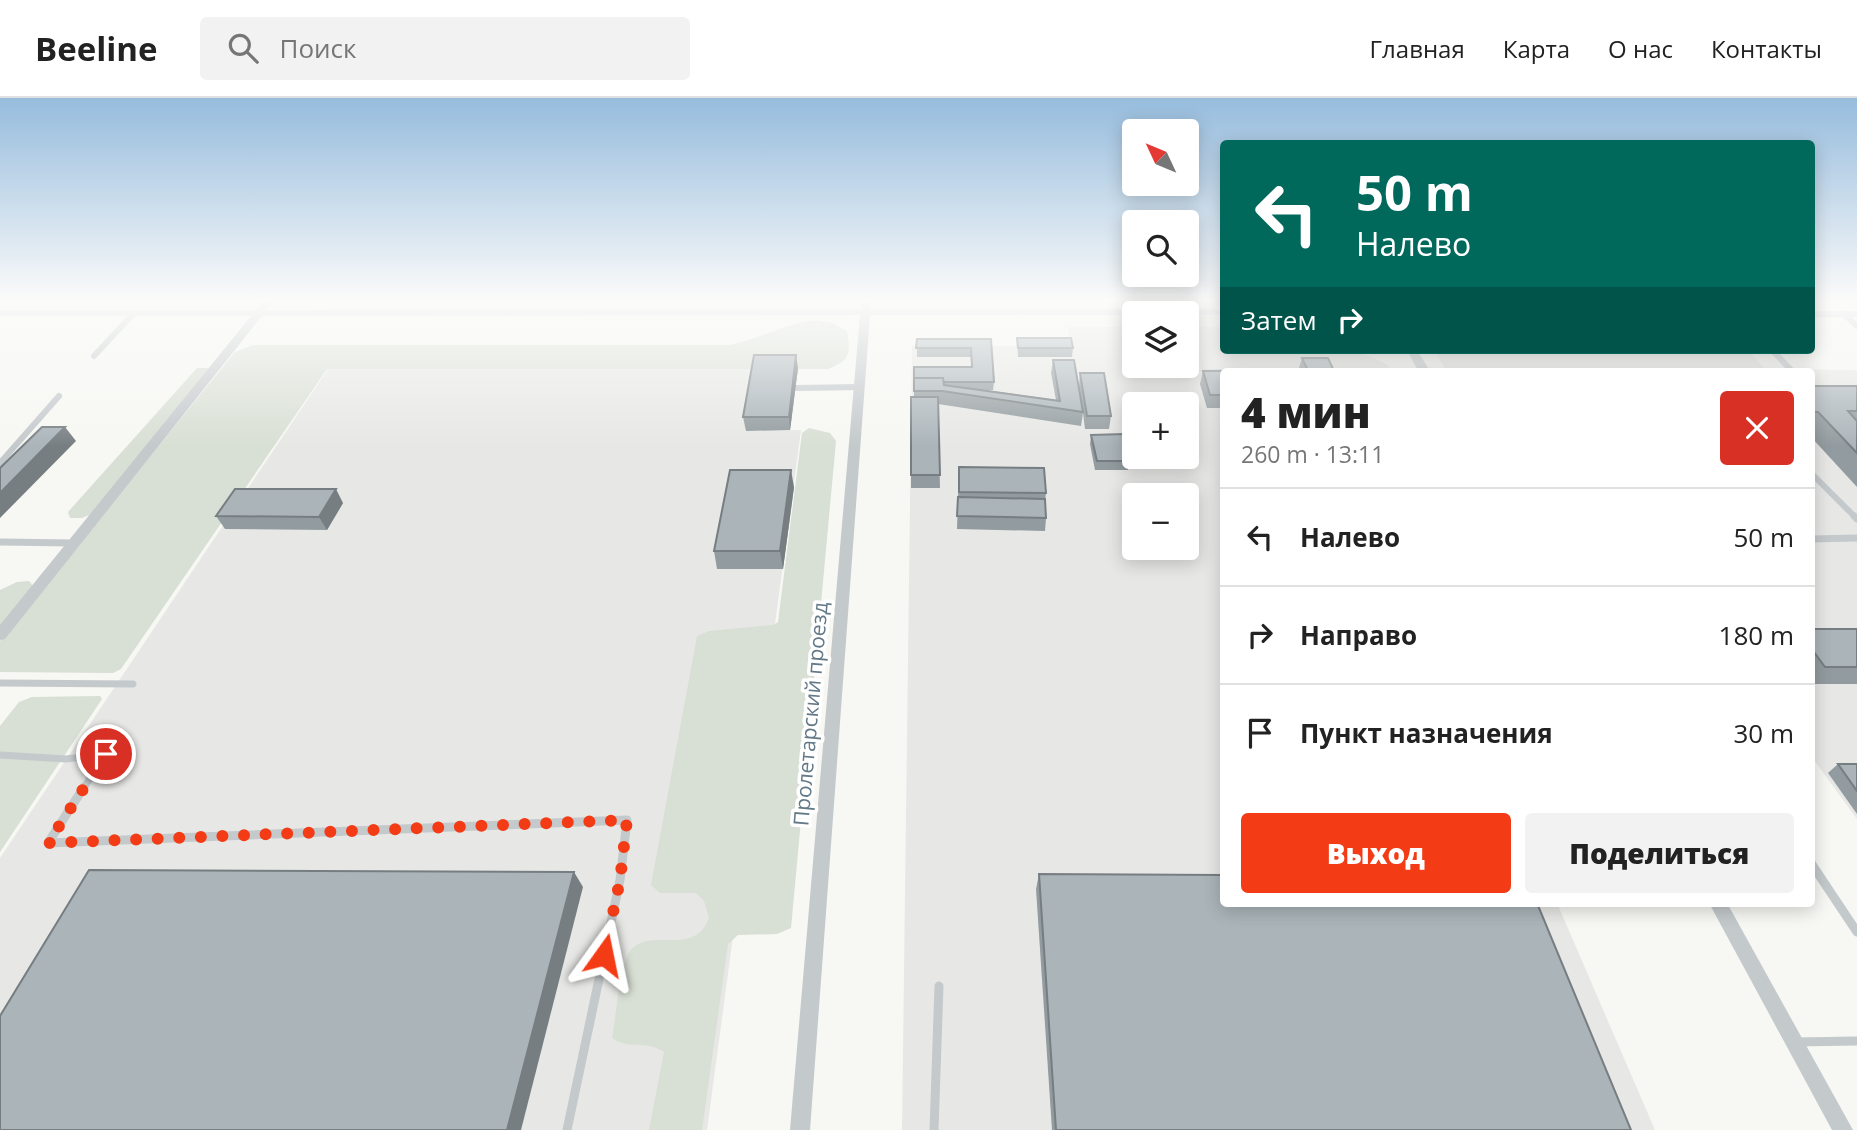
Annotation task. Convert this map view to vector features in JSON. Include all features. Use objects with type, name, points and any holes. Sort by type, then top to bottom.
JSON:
[{"type":"street","points":[[0,635],[229,350]]},
{"type":"street","name":"Пролетарский проезд","points":[[800,1130],[863,350]]},
{"type":"street","points":[[1720,907],[1843,1130]]},
{"type":"lane","points":[[94,356],[99,350]]},
{"type":"lane","points":[[1776,354],[1789,368]]},
{"type":"lane","points":[[795,388],[860,387]]},
{"type":"lane","points":[[0,463],[59,396]]},
{"type":"lane","points":[[1815,477],[1857,519]]},
{"type":"lane","points":[[1815,539],[1857,538]]},
{"type":"lane","points":[[0,542],[74,543]]},
{"type":"lane","points":[[0,683],[133,684]]},
{"type":"lane","points":[[0,755],[66,759],[106,754],[48,843],[627,820],[620,880],[567,1130]]},
{"type":"lane","points":[[1815,869],[1857,932]]},
{"type":"lane","points":[[934,1130],[939,986]]},
{"type":"lane","points":[[1795,1042],[1857,1041]]},
{"type":"shaded area","points":[[849,350],[841,363],[828,369],[327,369],[121,669],[113,673],[0,672],[0,641],[235,352]]},
{"type":"shaded area","points":[[912,350],[1122,350],[1122,378],[1199,378],[1199,350],[1220,350],[1220,354],[1365,354],[1388,365],[1390,368],[1220,368],[1220,907],[1559,907],[1655,1130],[902,1130]]},
{"type":"shaded area","points":[[1436,354],[1752,354],[1764,368],[1444,368]]},
{"type":"shaded area","points":[[197,368],[208,368],[209,371],[94,513],[82,518],[70,518],[68,512]]},
{"type":"shaded area","points":[[798,368],[790,430],[801,430],[707,1130],[0,1130],[0,858],[328,369]]},
{"type":"shaded area","points":[[1815,370],[1857,370],[1857,819],[1815,761]]},
{"type":"shaded area","points":[[809,428],[830,433],[836,441],[791,928],[777,934],[738,935],[728,944],[702,1130],[649,1130],[664,1052],[651,1046],[625,1044],[612,1038],[622,975],[627,957],[633,948],[651,940],[682,940],[692,937],[701,931],[709,918],[704,901],[696,893],[660,893],[651,885],[697,636],[709,631],[773,625],[778,622],[802,433]]},
{"type":"shaded area","points":[[29,581],[34,587],[0,629],[0,590],[17,582]]},
{"type":"shaded area","points":[[100,696],[102,699],[0,852],[0,726],[19,702],[32,697]]},
{"type":"building","points":[[971,350],[992,350],[994,382],[943,382],[943,378],[914,378],[914,367],[972,367]]},
{"type":"building","points":[[754,355],[796,355],[789,417],[743,417]]},
{"type":"building","points":[[1302,358],[1328,358],[1333,368],[1307,368]]},
{"type":"building","points":[[1053,360],[1074,360],[1083,412],[942,391],[914,391],[914,378],[943,378],[944,385],[1060,401]]},
{"type":"building","points":[[1203,371],[1220,371],[1220,395],[1210,395]]},
{"type":"building","points":[[1080,373],[1104,373],[1111,416],[1087,416]]},
{"type":"building","points":[[1815,386],[1857,386],[1857,411],[1848,411],[1857,421],[1857,453],[1815,412]]},
{"type":"building","points":[[911,397],[938,397],[940,475],[911,475]]},
{"type":"building","points":[[42,427],[65,427],[0,493],[0,468]]},
{"type":"building","points":[[1122,434],[1122,461],[1097,461],[1091,435]]},
{"type":"building","points":[[959,467],[1044,468],[1046,493],[959,492]]},
{"type":"building","points":[[730,470],[791,470],[780,551],[714,551]]},
{"type":"building","points":[[235,489],[336,489],[319,517],[216,516]]},
{"type":"building","points":[[958,497],[1045,499],[1046,518],[957,516]]},
{"type":"building","points":[[1815,629],[1857,629],[1857,667],[1825,667],[1815,653]]},
{"type":"building","points":[[1838,764],[1857,764],[1857,791]]},
{"type":"building","points":[[89,870],[574,872],[507,1130],[0,1130],[0,1016]]},
{"type":"building","points":[[1039,874],[1220,875],[1220,907],[1539,907],[1631,1130],[1056,1130]]},
{"type":"route","points":[[106,754],[48,843],[627,820],[620,880],[604,955]]}]
